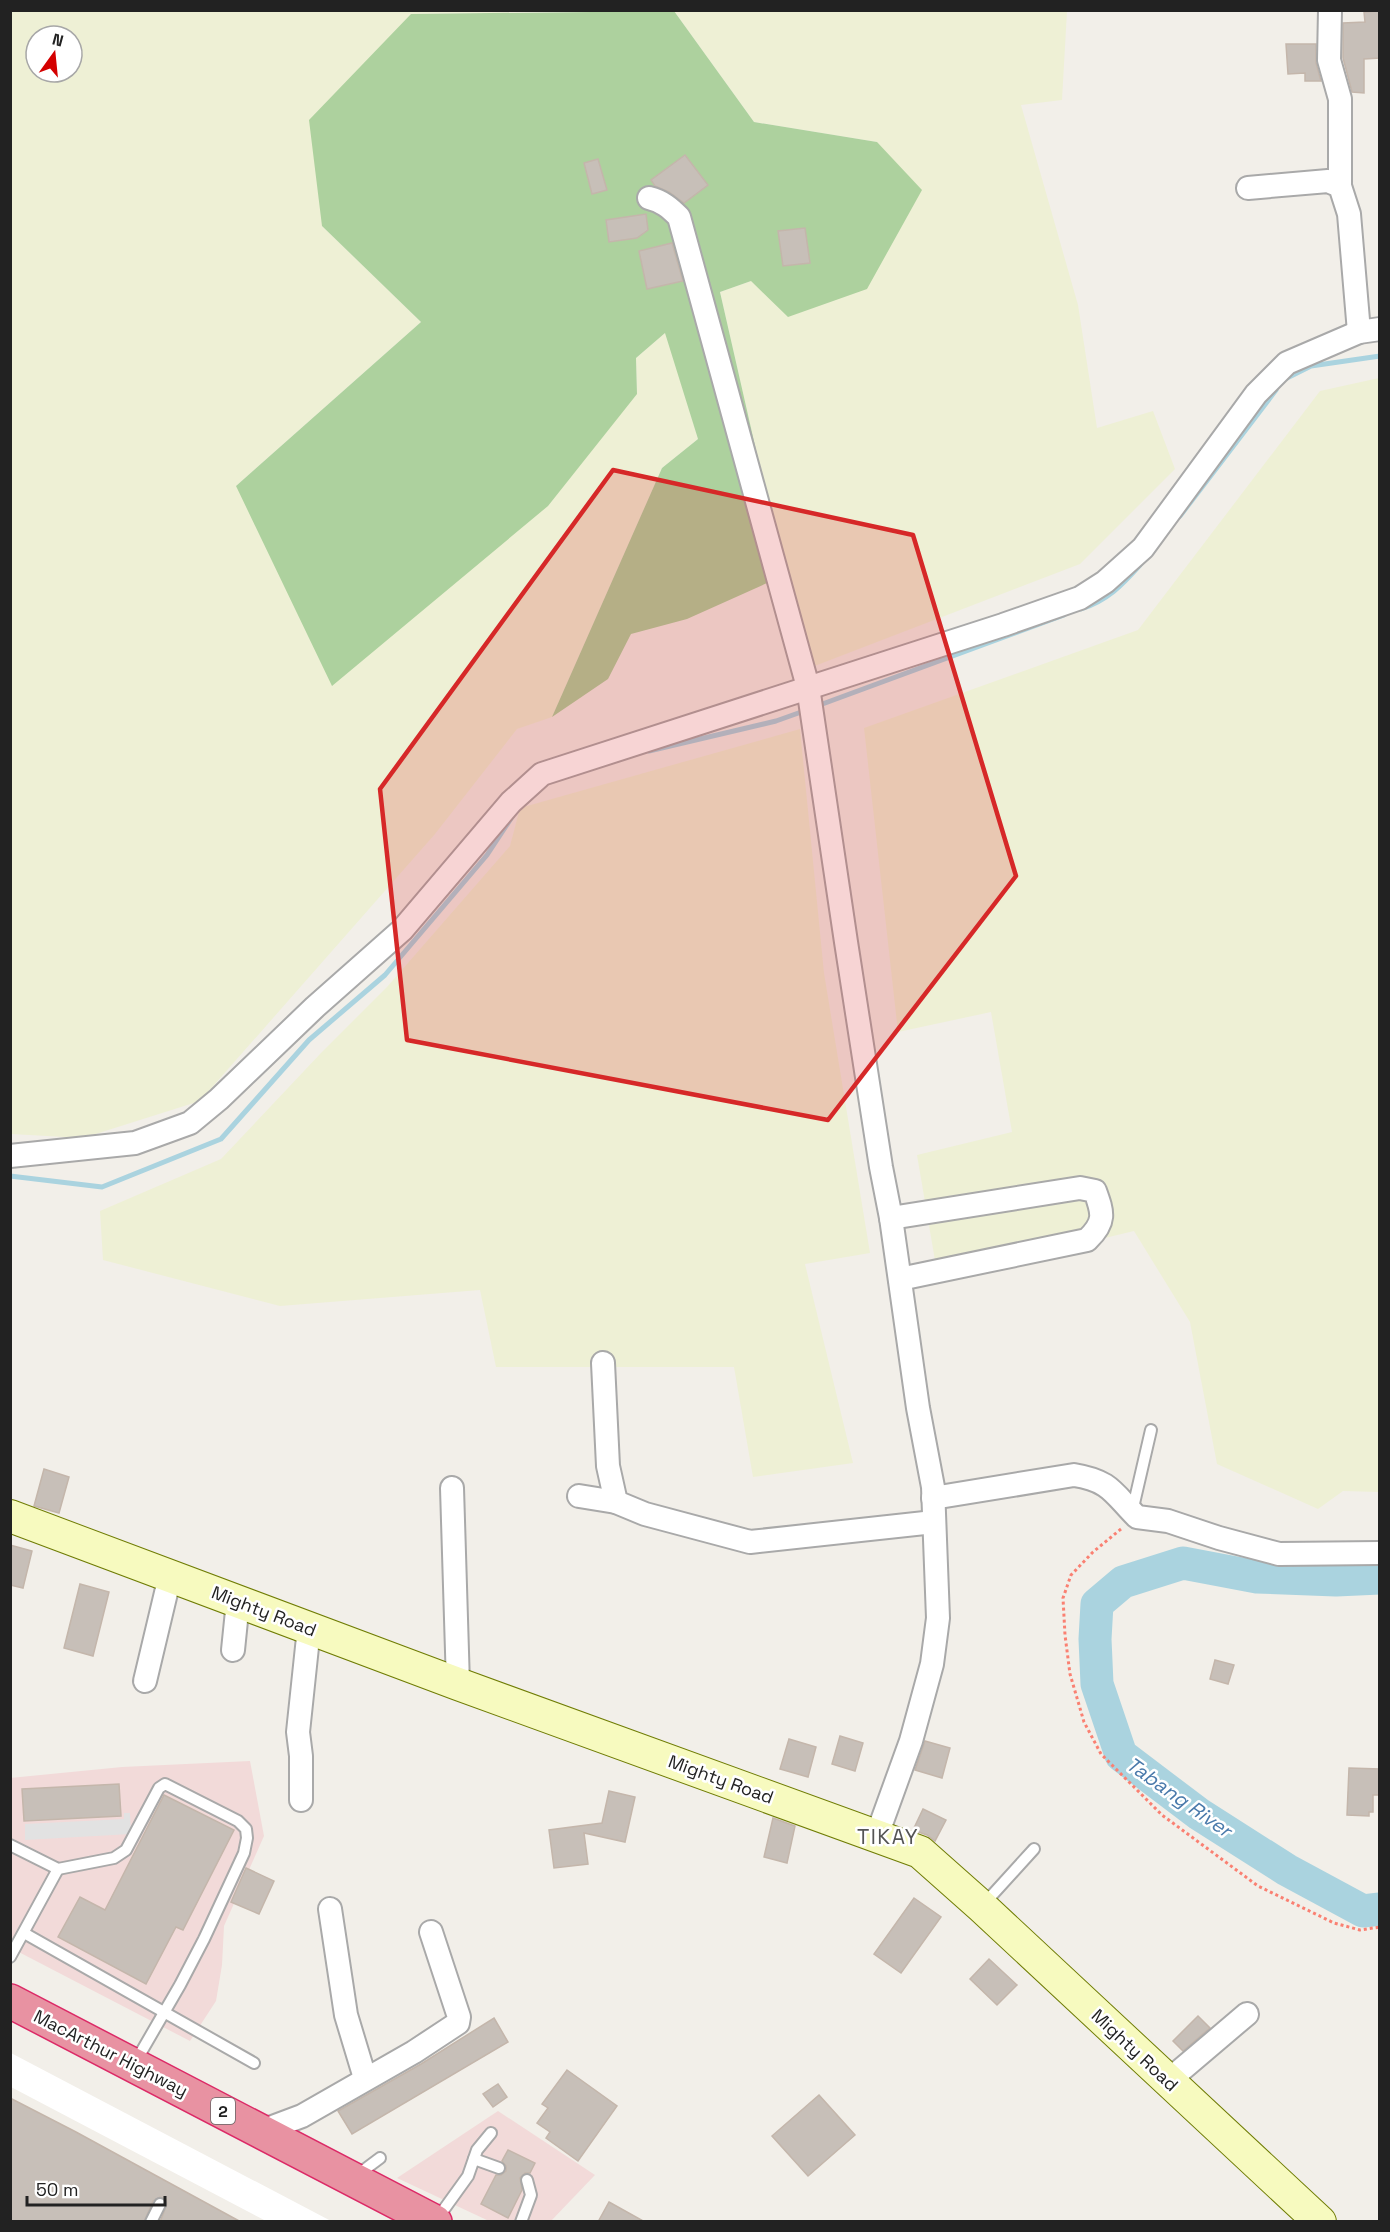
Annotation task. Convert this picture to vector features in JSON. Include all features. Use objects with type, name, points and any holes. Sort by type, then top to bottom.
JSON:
[{"type":"highway","name":"MacArthur Highway","points":[[10,2001],[435,2222]]},
{"type":"street","points":[[10,1156],[135,1143],[189,1123],[219,1099],[315,1007],[402,930],[511,802],[542,774],[1003,625],[1080,598],[1105,582],[1143,548],[1256,394],[1287,363],[1369,330],[1348,214],[1340,186],[1340,99],[1329,60],[1329,10]]},
{"type":"street","points":[[1248,188],[1328,182],[1340,186]]},
{"type":"street","points":[[649,198],[664,204],[679,217],[808,687],[847,954],[891,1218],[933,1498],[938,1618],[932,1664],[910,1741],[877,1835]]},
{"type":"street","points":[[891,1218],[1080,1188],[1095,1191],[1102,1212],[1098,1230],[1087,1240],[900,1279]]},
{"type":"street","points":[[603,1363],[608,1466],[616,1502]]},
{"type":"street","points":[[933,1498],[1074,1475],[1095,1479],[1119,1496],[1135,1515],[1168,1521],[1279,1554],[1380,1553]]},
{"type":"street","points":[[452,1488],[458,1684]]},
{"type":"street","points":[[579,1496],[616,1502],[645,1514],[750,1542],[934,1522]]},
{"type":"street","name":"Mighty Road","points":[[10,1516],[458,1684],[920,1852],[1320,2222]]},
{"type":"street","points":[[145,1681],[170,1576]]},
{"type":"street","points":[[233,1650],[238,1602]]},
{"type":"street","points":[[301,1800],[301,1756],[298,1732],[309,1628]]},
{"type":"street","points":[[330,1909],[346,2015],[365,2078]]},
{"type":"street","points":[[262,2131],[302,2116],[414,2052],[458,2023],[459,2017],[430,1932]]},
{"type":"street","points":[[1168,2081],[1247,2014]]},
{"type":"lane","points":[[1135,1515],[1151,1430]]},
{"type":"lane","points":[[10,1845],[58,1869],[114,1858],[126,1850],[162,1785],[165,1784],[238,1821],[246,1829],[244,1853],[204,1939],[134,2065]]},
{"type":"lane","points":[[982,1907],[1034,1849]]},
{"type":"lane","points":[[10,1957],[58,1869]]},
{"type":"lane","points":[[24,1933],[254,2063]]},
{"type":"lane","points":[[435,2222],[468,2176],[477,2150],[491,2133]]},
{"type":"lane","points":[[352,2178],[381,2158]]},
{"type":"lane","points":[[474,2159],[499,2168]]},
{"type":"lane","points":[[521,2222],[531,2195],[527,2180]]},
{"type":"lane","points":[[151,2222],[160,2205]]},
{"type":"path","points":[[1135,1515],[1092,1552],[1071,1575],[1063,1598],[1070,1674],[1084,1722],[1101,1754],[1162,1815],[1258,1886],[1334,1923],[1360,1930],[1380,1927]]},
{"type":"highlighted area","points":[[613,470],[913,535],[1016,876],[828,1120],[407,1040],[380,789]]},
{"type":"shaded area","points":[[250,1761],[264,1836],[224,1926],[222,1965],[216,2001],[190,2041],[11,1948],[10,1778],[122,1767]]},
{"type":"shaded area","points":[[124,1813],[130,1813],[131,1834],[25,1840],[25,1824],[124,1819]]},
{"type":"shaded area","points":[[498,2111],[595,2175],[550,2222],[489,2221],[397,2178]]},
{"type":"green space","points":[[10,11],[640,11],[411,14],[322,226],[421,322],[236,486],[637,394],[636,358],[666,332],[698,439],[662,468],[552,717],[517,729],[435,834],[200,1101],[83,1138],[11,1134]]},
{"type":"green space","points":[[674,11],[1067,11],[1062,100],[1021,105],[1078,305],[1097,428],[1153,411],[1175,469],[1080,564],[812,667],[785,577],[720,292],[751,281],[877,142],[754,122]]},
{"type":"green space","points":[[674,11],[754,122],[877,142],[922,190],[867,289],[788,317],[751,281],[720,292],[785,577],[687,619],[631,634],[608,679],[552,717],[662,468],[698,439],[665,333],[636,358],[637,394],[548,506],[332,686],[236,486],[421,322],[322,226],[309,120],[411,14]]},
{"type":"green space","points":[[1379,378],[1379,1492],[1343,1491],[1318,1509],[1217,1464],[1190,1322],[1134,1231],[938,1278],[917,1155],[1012,1132],[991,1012],[898,1032],[864,728],[1138,630],[1320,391]]},
{"type":"green space","points":[[800,729],[824,973],[870,1253],[805,1264],[853,1463],[753,1477],[734,1367],[496,1367],[480,1290],[280,1306],[103,1260],[100,1211],[221,1159],[387,987],[510,846],[520,808]]},
{"type":"pier","points":[[11,2053],[331,2221],[266,2221],[11,2087]]},
{"type":"building","points":[[1380,11],[1380,58],[1364,59],[1364,93],[1352,92],[1343,58],[1343,23],[1365,22],[1364,12]]},
{"type":"building","points":[[1286,44],[1316,44],[1316,63],[1321,81],[1305,81],[1305,73],[1288,74]]},
{"type":"building","points":[[685,155],[708,185],[684,203],[669,192],[655,186],[651,180]]},
{"type":"building","points":[[598,159],[607,190],[592,194],[584,163]]},
{"type":"building","points":[[646,214],[648,230],[637,238],[609,242],[606,220]]},
{"type":"building","points":[[805,228],[810,263],[783,266],[778,231]]},
{"type":"building","points":[[672,243],[683,281],[647,289],[639,251]]},
{"type":"building","points":[[44,1469],[69,1477],[59,1513],[34,1506]]},
{"type":"building","points":[[10,1545],[32,1551],[23,1588],[10,1585]]},
{"type":"building","points":[[80,1584],[109,1592],[93,1656],[64,1648]]},
{"type":"building","points":[[1215,1660],[1234,1665],[1228,1684],[1210,1679]]},
{"type":"building","points":[[840,1736],[863,1743],[855,1771],[832,1764]]},
{"type":"building","points":[[789,1739],[816,1747],[808,1777],[780,1769]]},
{"type":"building","points":[[925,1741],[950,1748],[942,1778],[915,1770]]},
{"type":"building","points":[[1349,1768],[1380,1769],[1380,1795],[1373,1795],[1373,1812],[1369,1812],[1369,1816],[1347,1815]]},
{"type":"building","points":[[119,1784],[121,1816],[24,1821],[22,1789]]},
{"type":"building","points":[[609,1791],[635,1797],[625,1842],[584,1833],[588,1864],[554,1868],[549,1830],[602,1823]]},
{"type":"building","points":[[164,1795],[234,1830],[183,1930],[176,1927],[146,1984],[58,1937],[80,1897],[105,1910]]},
{"type":"building","points":[[923,1809],[946,1820],[935,1841],[913,1830]]},
{"type":"building","points":[[773,1818],[795,1826],[787,1863],[764,1857]]},
{"type":"building","points":[[246,1868],[274,1881],[259,1914],[231,1902]]},
{"type":"building","points":[[914,1898],[941,1917],[901,1973],[874,1954]]},
{"type":"building","points":[[989,1959],[1017,1985],[997,2005],[970,1979]]},
{"type":"building","points":[[1198,2016],[1210,2028],[1183,2051],[1173,2041]]},
{"type":"building","points":[[494,2018],[508,2042],[352,2134],[338,2111],[421,2064]]},
{"type":"building","points":[[567,2070],[617,2106],[578,2161],[546,2138],[550,2132],[537,2123],[548,2108],[542,2104]]},
{"type":"building","points":[[498,2084],[507,2097],[493,2107],[483,2094]]},
{"type":"building","points":[[819,2095],[855,2135],[808,2176],[772,2136]]},
{"type":"building","points":[[10,2098],[241,2222],[160,2222],[167,2204],[166,2199],[160,2197],[153,2201],[144,2222],[10,2222]]},
{"type":"building","points":[[508,2150],[535,2163],[530,2173],[525,2173],[520,2178],[522,2190],[508,2218],[481,2204],[496,2175],[501,2175],[506,2171],[506,2166],[502,2161]]},
{"type":"building","points":[[609,2202],[645,2222],[598,2222]]},
{"type":"waterway","points":[[1283,380],[1311,366],[1380,356]]},
{"type":"waterway","points":[[1180,516],[1276,390]]},
{"type":"waterway","points":[[1081,609],[1114,592],[1140,565]]},
{"type":"waterway","points":[[817,706],[1064,615]]},
{"type":"waterway","points":[[649,751],[776,721],[804,711]]},
{"type":"waterway","points":[[10,1176],[102,1187],[221,1139],[309,1040],[385,975],[487,855],[512,817]]},
{"type":"waterway","name":"Tabang River","points":[[1380,1578],[1336,1580],[1257,1577],[1183,1563],[1123,1582],[1097,1604],[1095,1639],[1097,1684],[1121,1755],[1199,1814],[1287,1870],[1363,1911],[1380,1909]]},
{"type":"district","name":"TIKAY","points":[[888,1836]]}]
